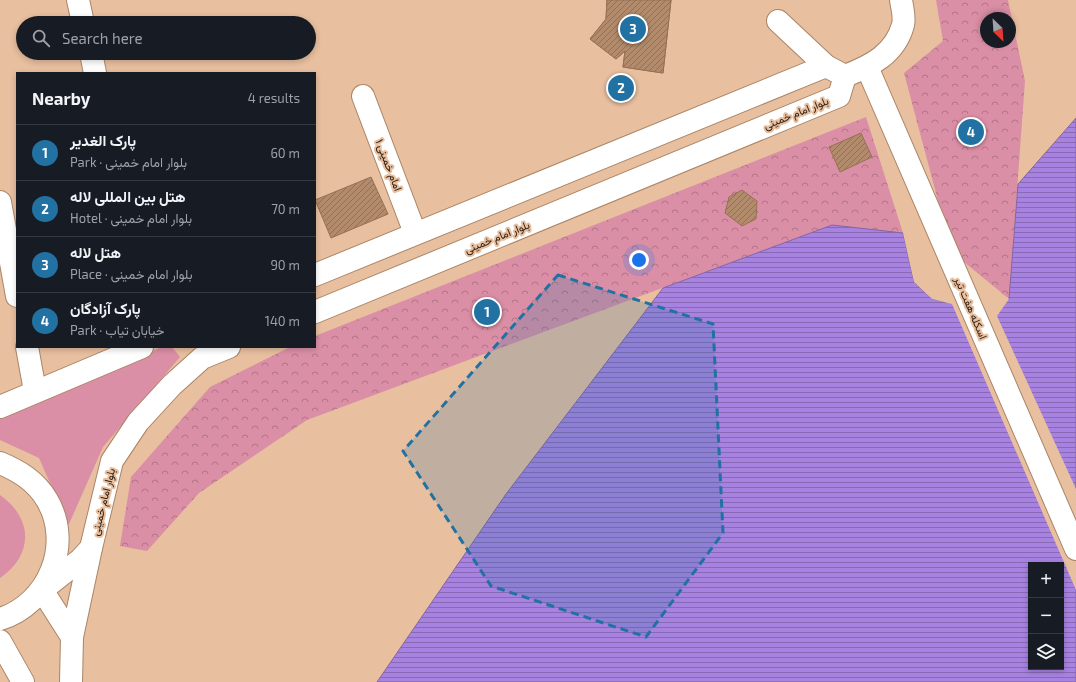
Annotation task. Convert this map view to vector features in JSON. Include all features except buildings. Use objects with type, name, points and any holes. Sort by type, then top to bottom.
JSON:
[{"type":"main road","points":[[78,0],[81,16]]},
{"type":"main road","points":[[778,21],[826,66],[845,76],[867,67],[890,50],[904,24],[901,0]]},
{"type":"main road","points":[[92,60],[95,72]]},
{"type":"main road","points":[[316,275],[826,66]]},
{"type":"main road","name":"اسکله هفت تیر","points":[[867,67],[1076,549]]},
{"type":"main road","name":"بلوار امام خمینی","points":[[316,312],[839,96],[845,76]]},
{"type":"main road","name":"امام خمینی ۱","points":[[363,96],[415,233]]},
{"type":"main road","points":[[0,202],[10,285]]},
{"type":"main road","points":[[27,348],[35,391]]},
{"type":"main road","points":[[0,407],[140,348]]},
{"type":"main road","name":"بلوار امام خمینی","points":[[42,590],[80,560],[91,548],[112,461],[138,422],[200,353],[224,348]]},
{"type":"main road","points":[[0,463],[18,471],[35,484],[47,500],[55,519],[58,540],[56,560],[42,590],[27,605],[9,616],[0,619]]},
{"type":"main road","points":[[71,682],[72,637],[91,548]]},
{"type":"main road","points":[[42,590],[72,637]]},
{"type":"main road","points":[[0,641],[23,682]]},
{"type":"highlighted area","points":[[558,275],[713,324],[723,533],[646,637],[491,586],[403,451]]},
{"type":"green space","points":[[936,0],[1008,0],[1011,12],[980,12],[980,48],[1016,48],[1016,38],[1025,81],[1009,299],[958,257],[941,212],[904,73],[943,41]]},
{"type":"green space","points":[[866,117],[903,233],[832,225],[307,420],[199,493],[147,551],[120,546],[131,477],[210,387],[288,348],[316,348],[316,336]]},
{"type":"green space","points":[[160,348],[173,348],[180,357],[103,447],[69,524],[61,523],[53,490],[39,458],[0,440],[0,417]]},
{"type":"green space","points":[[0,495],[11,504],[19,514],[25,536],[24,548],[19,559],[11,569],[0,578]]},
{"type":"shaded area","points":[[1076,118],[1076,682],[377,682],[506,494],[663,288],[832,225],[903,233],[914,282],[932,299],[952,303],[1009,299],[1018,184]]},
{"type":"pier","points":[[903,233],[905,234],[916,281],[933,297],[952,301],[1007,297],[1009,299],[997,316],[1076,489],[1076,590],[952,304],[932,299],[914,282]]},
{"type":"place","name":"هتل لاله","points":[[633,29]]},
{"type":"place","name":"هتل بین المللی لاله","points":[[621,88]]},
{"type":"place","name":"پارک آزادگان","points":[[971,132]]},
{"type":"place","name":"پارک الغدیر","points":[[487,312]]}]
